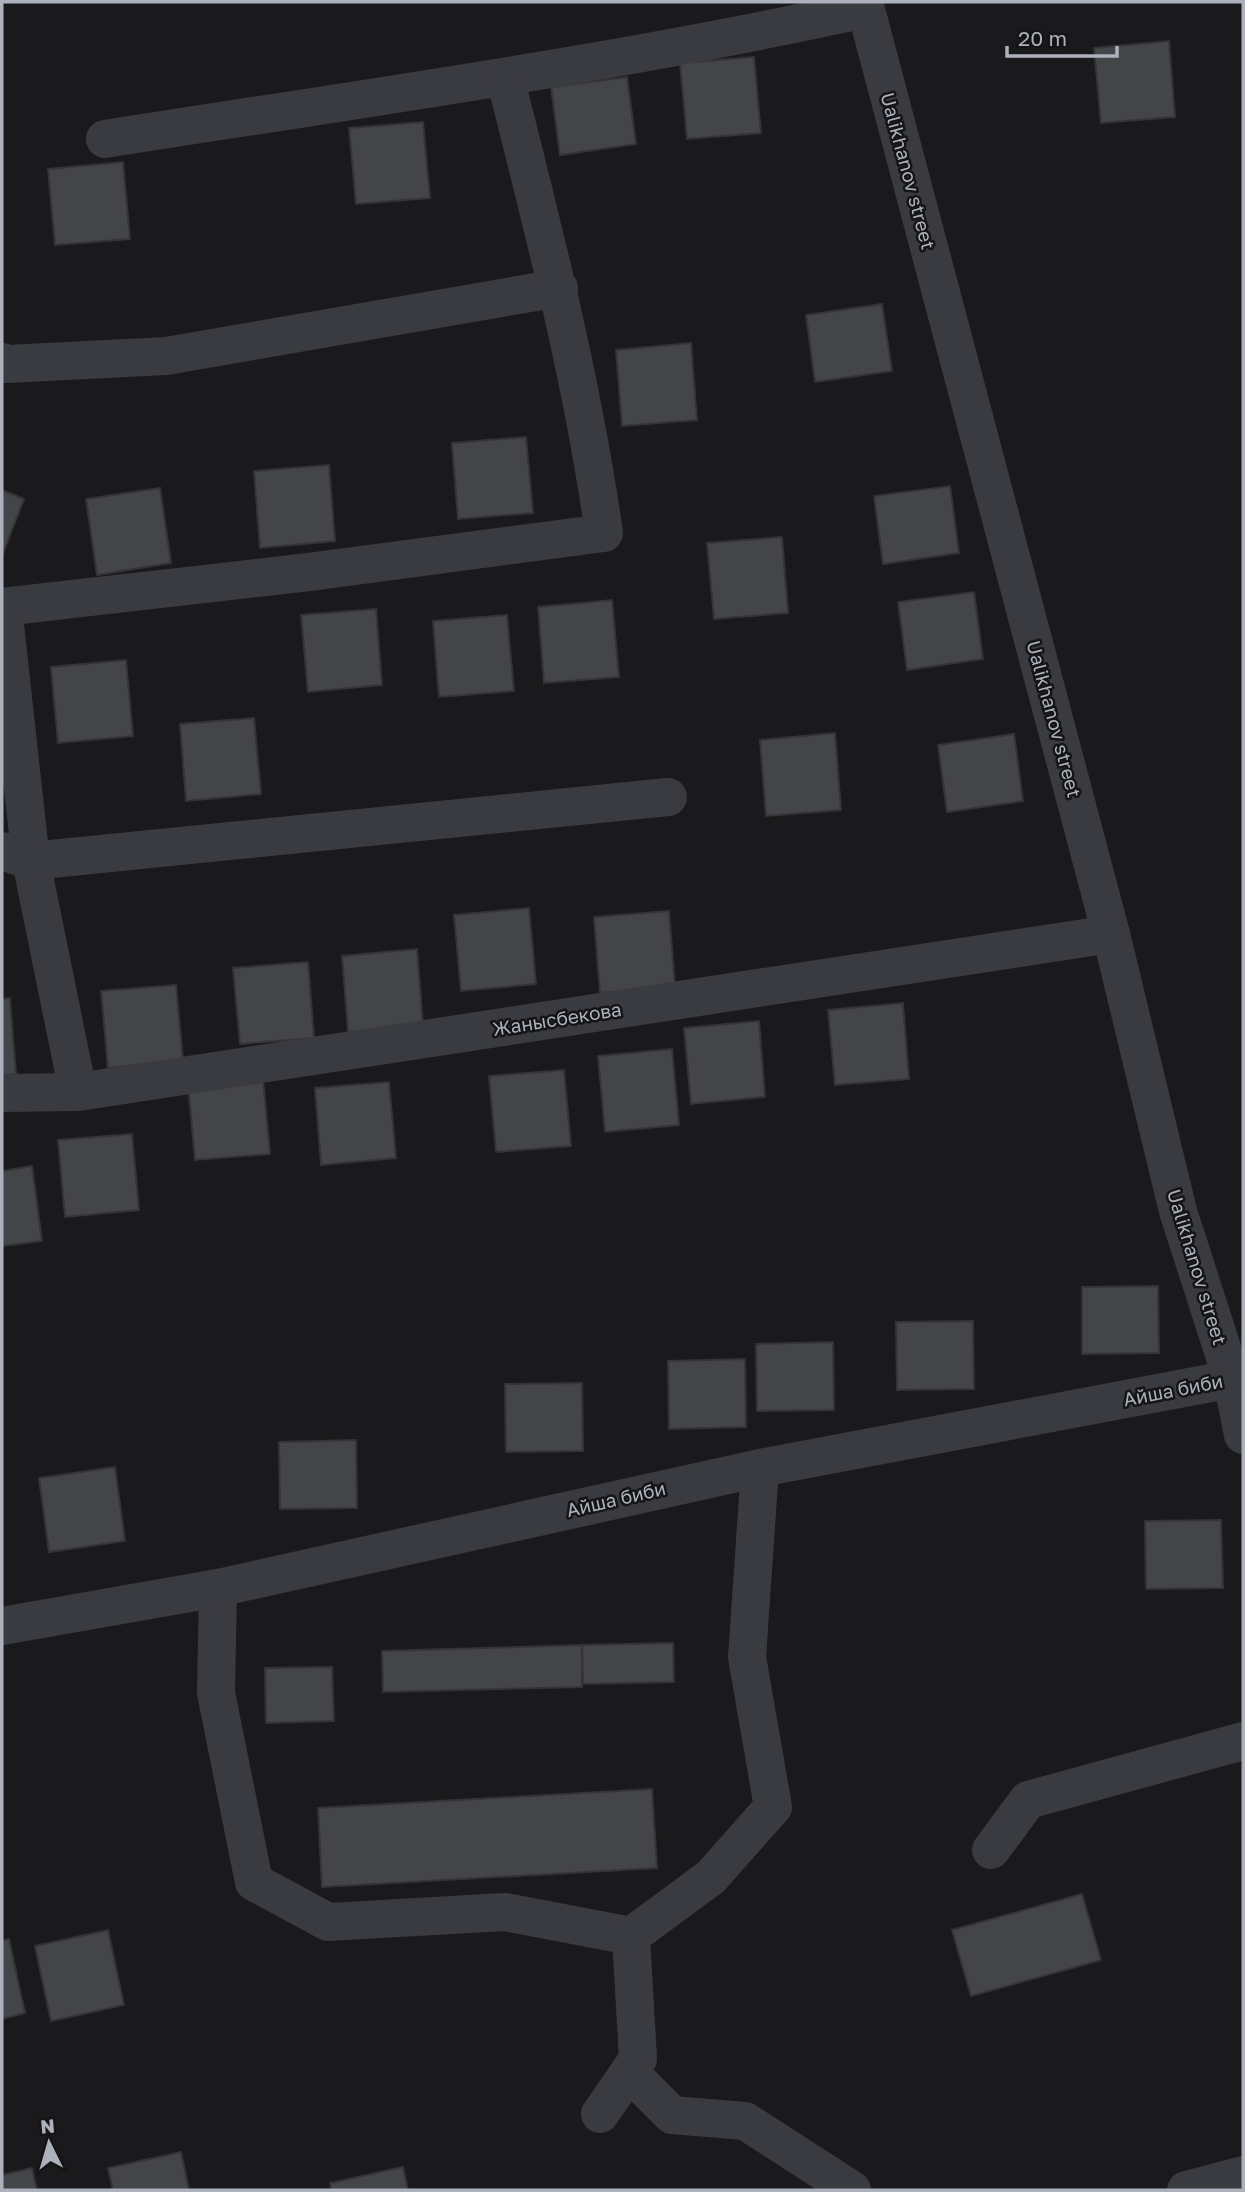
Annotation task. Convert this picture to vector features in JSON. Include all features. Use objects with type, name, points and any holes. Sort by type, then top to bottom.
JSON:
[{"type":"street","points":[[105,139],[505,77],[754,33],[864,5]]},
{"type":"street","name":"Ualikhanov street","points":[[864,5],[1111,934],[1178,1211],[1233,1379],[1243,1435]]},
{"type":"street","points":[[78,1092],[16,856],[2,607],[309,572],[604,533],[596,473],[559,288],[505,77]]},
{"type":"street","points":[[2,362],[7,364],[166,356],[559,288]]},
{"type":"street","points":[[16,856],[668,797]]},
{"type":"street","name":"Жанысбекова","points":[[2,1093],[78,1092],[1111,934]]},
{"type":"street","name":"Айша биби","points":[[2,1626],[218,1588],[760,1468],[1233,1379]]},
{"type":"street","points":[[218,1588],[216,1693],[254,1882],[328,1922],[505,1912],[631,1936],[710,1877],[773,1807],[747,1657],[760,1468]]},
{"type":"street","points":[[991,1850],[1028,1800],[1243,1741]]},
{"type":"street","points":[[600,2114],[638,2059],[631,1936]]},
{"type":"street","points":[[629,2072],[672,2115],[745,2121],[852,2190]]},
{"type":"street","points":[[1185,2190],[1243,2175]]},
{"type":"building","points":[[1169,41],[1175,117],[1101,123],[1094,48]]},
{"type":"building","points":[[754,57],[761,133],[687,139],[680,63]]},
{"type":"building","points":[[627,77],[636,144],[560,155],[551,87]]},
{"type":"building","points":[[423,122],[430,198],[356,204],[349,128]]},
{"type":"building","points":[[123,162],[130,239],[55,245],[48,169]]},
{"type":"building","points":[[882,304],[892,371],[815,382],[806,315]]},
{"type":"building","points":[[691,343],[697,420],[622,426],[616,350]]},
{"type":"building","points":[[526,437],[533,513],[458,519],[452,443]]},
{"type":"building","points":[[329,465],[335,541],[260,548],[254,471]]},
{"type":"building","points":[[950,486],[959,553],[883,564],[874,496]]},
{"type":"building","points":[[160,488],[171,563],[97,575],[86,499]]},
{"type":"building","points":[[2,490],[24,499],[2,556]]},
{"type":"building","points":[[782,537],[788,613],[714,619],[707,543]]},
{"type":"building","points":[[974,592],[983,659],[907,670],[898,602]]},
{"type":"building","points":[[612,600],[619,677],[544,683],[538,607]]},
{"type":"building","points":[[376,609],[382,685],[308,692],[301,615]]},
{"type":"building","points":[[507,615],[514,691],[439,697],[433,621]]},
{"type":"building","points":[[126,660],[133,736],[58,743],[51,667]]},
{"type":"building","points":[[254,718],[261,794],[186,801],[180,724]]},
{"type":"building","points":[[835,733],[841,810],[766,816],[760,740]]},
{"type":"building","points":[[1014,734],[1023,801],[947,812],[938,745]]},
{"type":"building","points":[[529,908],[536,984],[461,991],[454,915]]},
{"type":"building","points":[[669,911],[675,987],[600,993],[594,917]]},
{"type":"building","points":[[417,949],[423,1025],[348,1032],[342,956]]},
{"type":"building","points":[[308,962],[314,1038],[240,1044],[233,968]]},
{"type":"building","points":[[176,985],[183,1061],[108,1068],[101,991]]},
{"type":"building","points":[[10,998],[16,1074],[2,1075],[2,999]]},
{"type":"building","points":[[903,1003],[909,1079],[835,1085],[828,1010]]},
{"type":"building","points":[[759,1021],[765,1097],[691,1104],[684,1028]]},
{"type":"building","points":[[672,1049],[679,1125],[605,1132],[598,1056]]},
{"type":"building","points":[[564,1070],[571,1146],[496,1152],[489,1076]]},
{"type":"building","points":[[263,1078],[270,1154],[195,1160],[188,1085]]},
{"type":"building","points":[[389,1082],[396,1158],[321,1165],[315,1088]]},
{"type":"building","points":[[132,1134],[139,1210],[65,1217],[58,1140]]},
{"type":"building","points":[[32,1166],[42,1241],[2,1246],[2,1171]]},
{"type":"building","points":[[1158,1286],[1159,1353],[1082,1354],[1082,1287]]},
{"type":"building","points":[[973,1321],[974,1389],[897,1390],[896,1322]]},
{"type":"building","points":[[833,1342],[834,1410],[757,1411],[756,1344]]},
{"type":"building","points":[[745,1359],[746,1427],[669,1429],[668,1361]]},
{"type":"building","points":[[582,1383],[583,1451],[506,1452],[505,1384]]},
{"type":"building","points":[[356,1440],[357,1508],[280,1509],[279,1442]]},
{"type":"building","points":[[115,1467],[125,1541],[49,1552],[39,1478]]},
{"type":"building","points":[[1221,1520],[1223,1588],[1146,1589],[1145,1521]]},
{"type":"building","points":[[673,1643],[674,1682],[583,1684],[582,1645]]},
{"type":"building","points":[[582,1645],[582,1687],[383,1692],[382,1651]]},
{"type":"building","points":[[332,1667],[334,1721],[266,1723],[265,1668]]},
{"type":"building","points":[[652,1789],[657,1868],[322,1887],[318,1808]]},
{"type":"building","points":[[1082,1894],[1101,1960],[971,1996],[952,1930]]},
{"type":"building","points":[[108,1930],[124,2005],[51,2021],[35,1946]]},
{"type":"building","points":[[9,1939],[25,2013],[2,2019],[2,1941]]},
{"type":"building","points":[[181,2152],[189,2190],[113,2190],[108,2168]]},
{"type":"building","points":[[403,2167],[408,2190],[331,2190],[330,2183]]},
{"type":"building","points":[[32,2168],[37,2190],[2,2190],[2,2175]]}]
